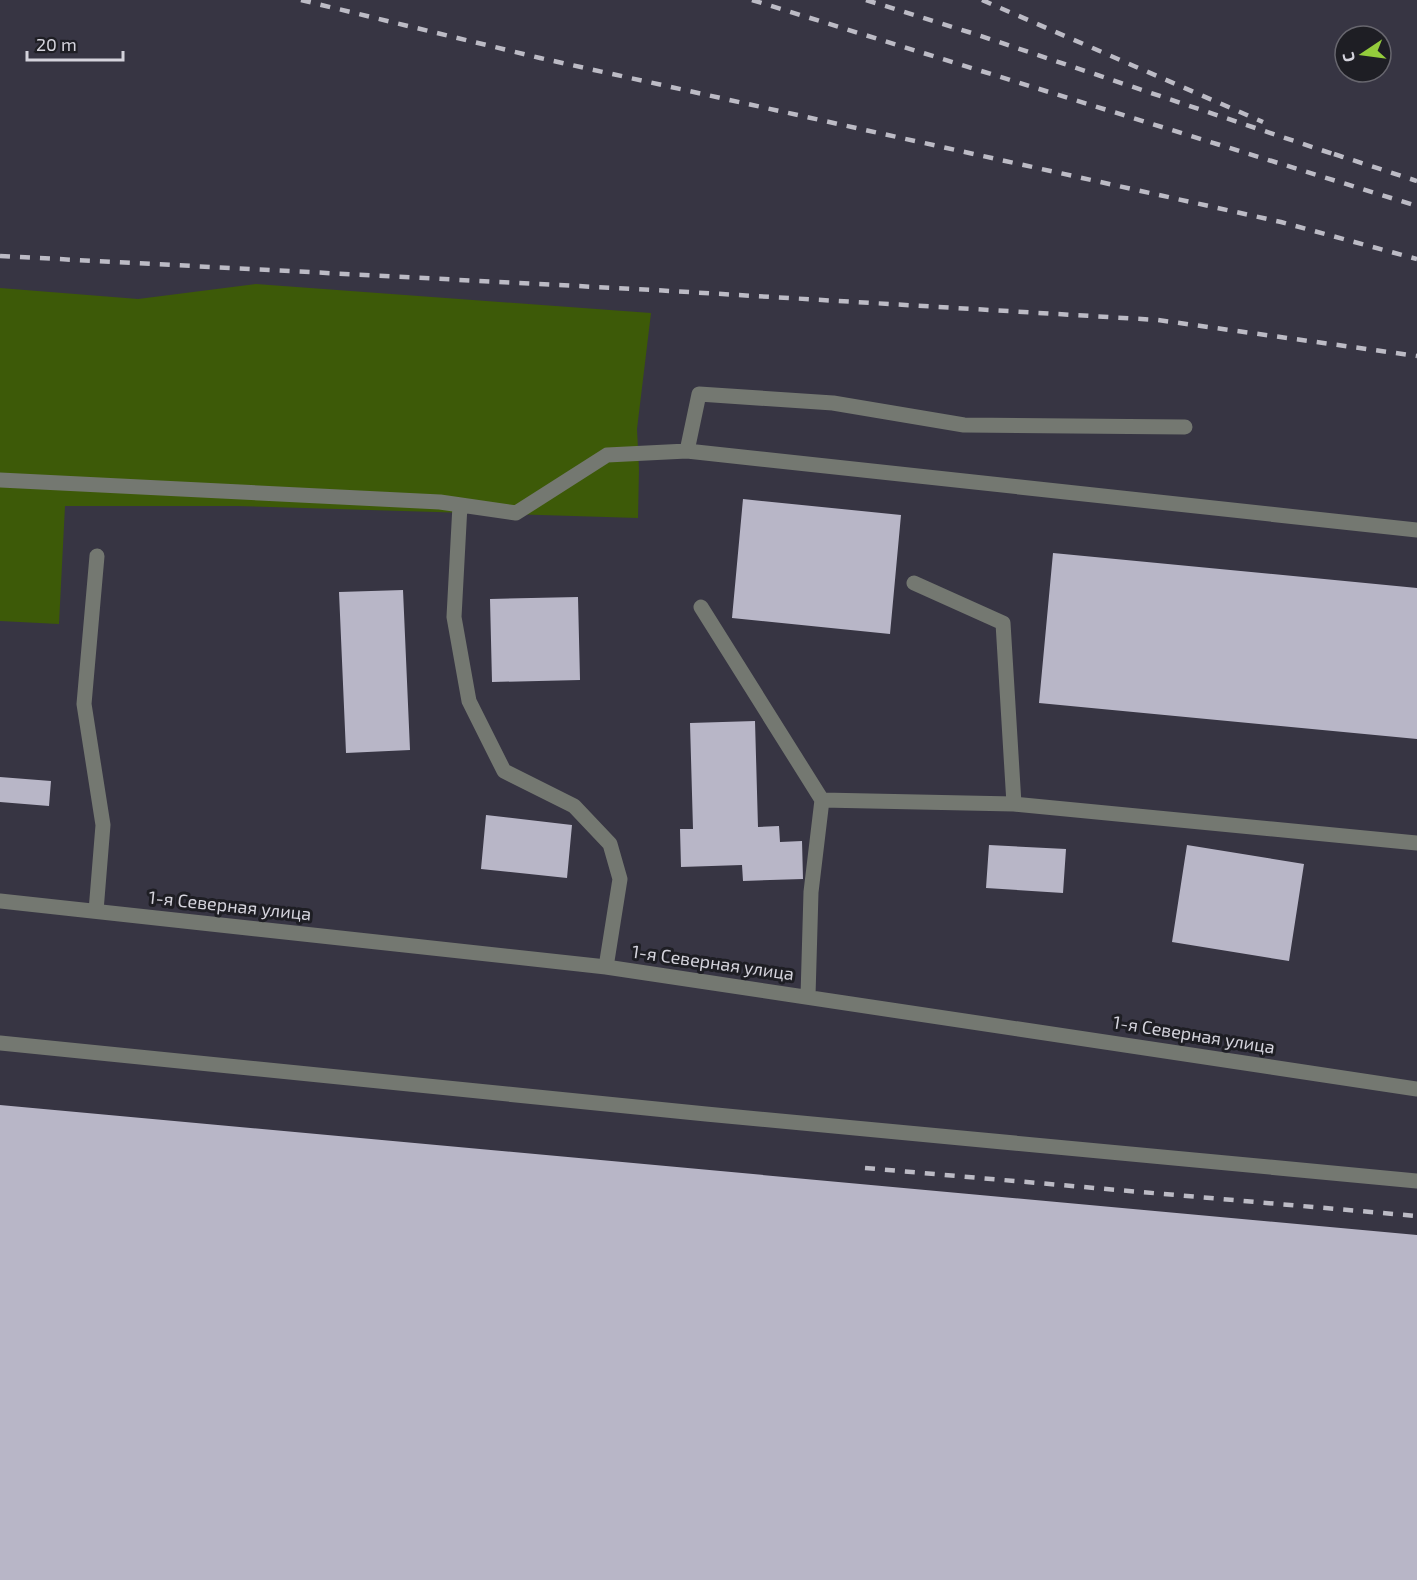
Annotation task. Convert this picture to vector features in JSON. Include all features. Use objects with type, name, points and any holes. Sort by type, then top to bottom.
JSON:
[{"type":"street","points":[[687,451],[699,394],[833,403],[964,424],[1185,427]]},
{"type":"street","points":[[0,480],[440,502],[516,513],[608,455],[687,451],[1417,530]]},
{"type":"street","points":[[460,505],[454,616],[469,701],[504,771],[574,806],[610,844],[620,879],[606,967]]},
{"type":"street","points":[[96,911],[103,825],[84,704],[97,556]]},
{"type":"street","points":[[914,583],[1003,623],[1014,804]]},
{"type":"street","points":[[701,607],[822,800],[810,892],[808,996]]},
{"type":"street","points":[[822,800],[1014,804],[1417,843]]},
{"type":"street","name":"1-я Северная улица","points":[[0,902],[606,967],[1417,1089]]},
{"type":"street","points":[[0,1043],[706,1114],[1417,1181]]},
{"type":"green space","points":[[256,284],[651,313],[637,429],[638,518],[237,506],[65,506],[59,624],[0,621],[0,288],[138,299]]},
{"type":"building","points":[[743,499],[901,515],[890,634],[732,618]]},
{"type":"building","points":[[1053,553],[1417,588],[1417,739],[1039,703]]},
{"type":"building","points":[[403,590],[410,750],[346,753],[339,592]]},
{"type":"building","points":[[578,597],[580,680],[492,682],[490,599]]},
{"type":"building","points":[[755,721],[758,827],[779,826],[780,842],[802,841],[803,879],[743,881],[742,865],[681,867],[680,829],[693,829],[690,723]]},
{"type":"building","points":[[0,777],[51,781],[49,806],[0,802]]},
{"type":"building","points":[[486,815],[572,825],[567,878],[481,869]]},
{"type":"building","points":[[989,845],[1066,849],[1063,893],[986,888]]},
{"type":"building","points":[[1187,845],[1304,864],[1289,961],[1172,942]]},
{"type":"building","points":[[0,1105],[1417,1235],[1417,1580],[0,1580]]},
{"type":"railway","points":[[301,0],[540,58],[1281,222],[1417,259]]},
{"type":"railway","points":[[752,0],[1417,206]]},
{"type":"railway","points":[[866,0],[975,34],[1342,157]]},
{"type":"railway","points":[[982,0],[1263,122]]},
{"type":"railway","points":[[1334,154],[1417,181]]},
{"type":"railway","points":[[0,256],[654,290],[1158,320],[1417,356]]},
{"type":"railway","points":[[865,1168],[1417,1216]]}]
